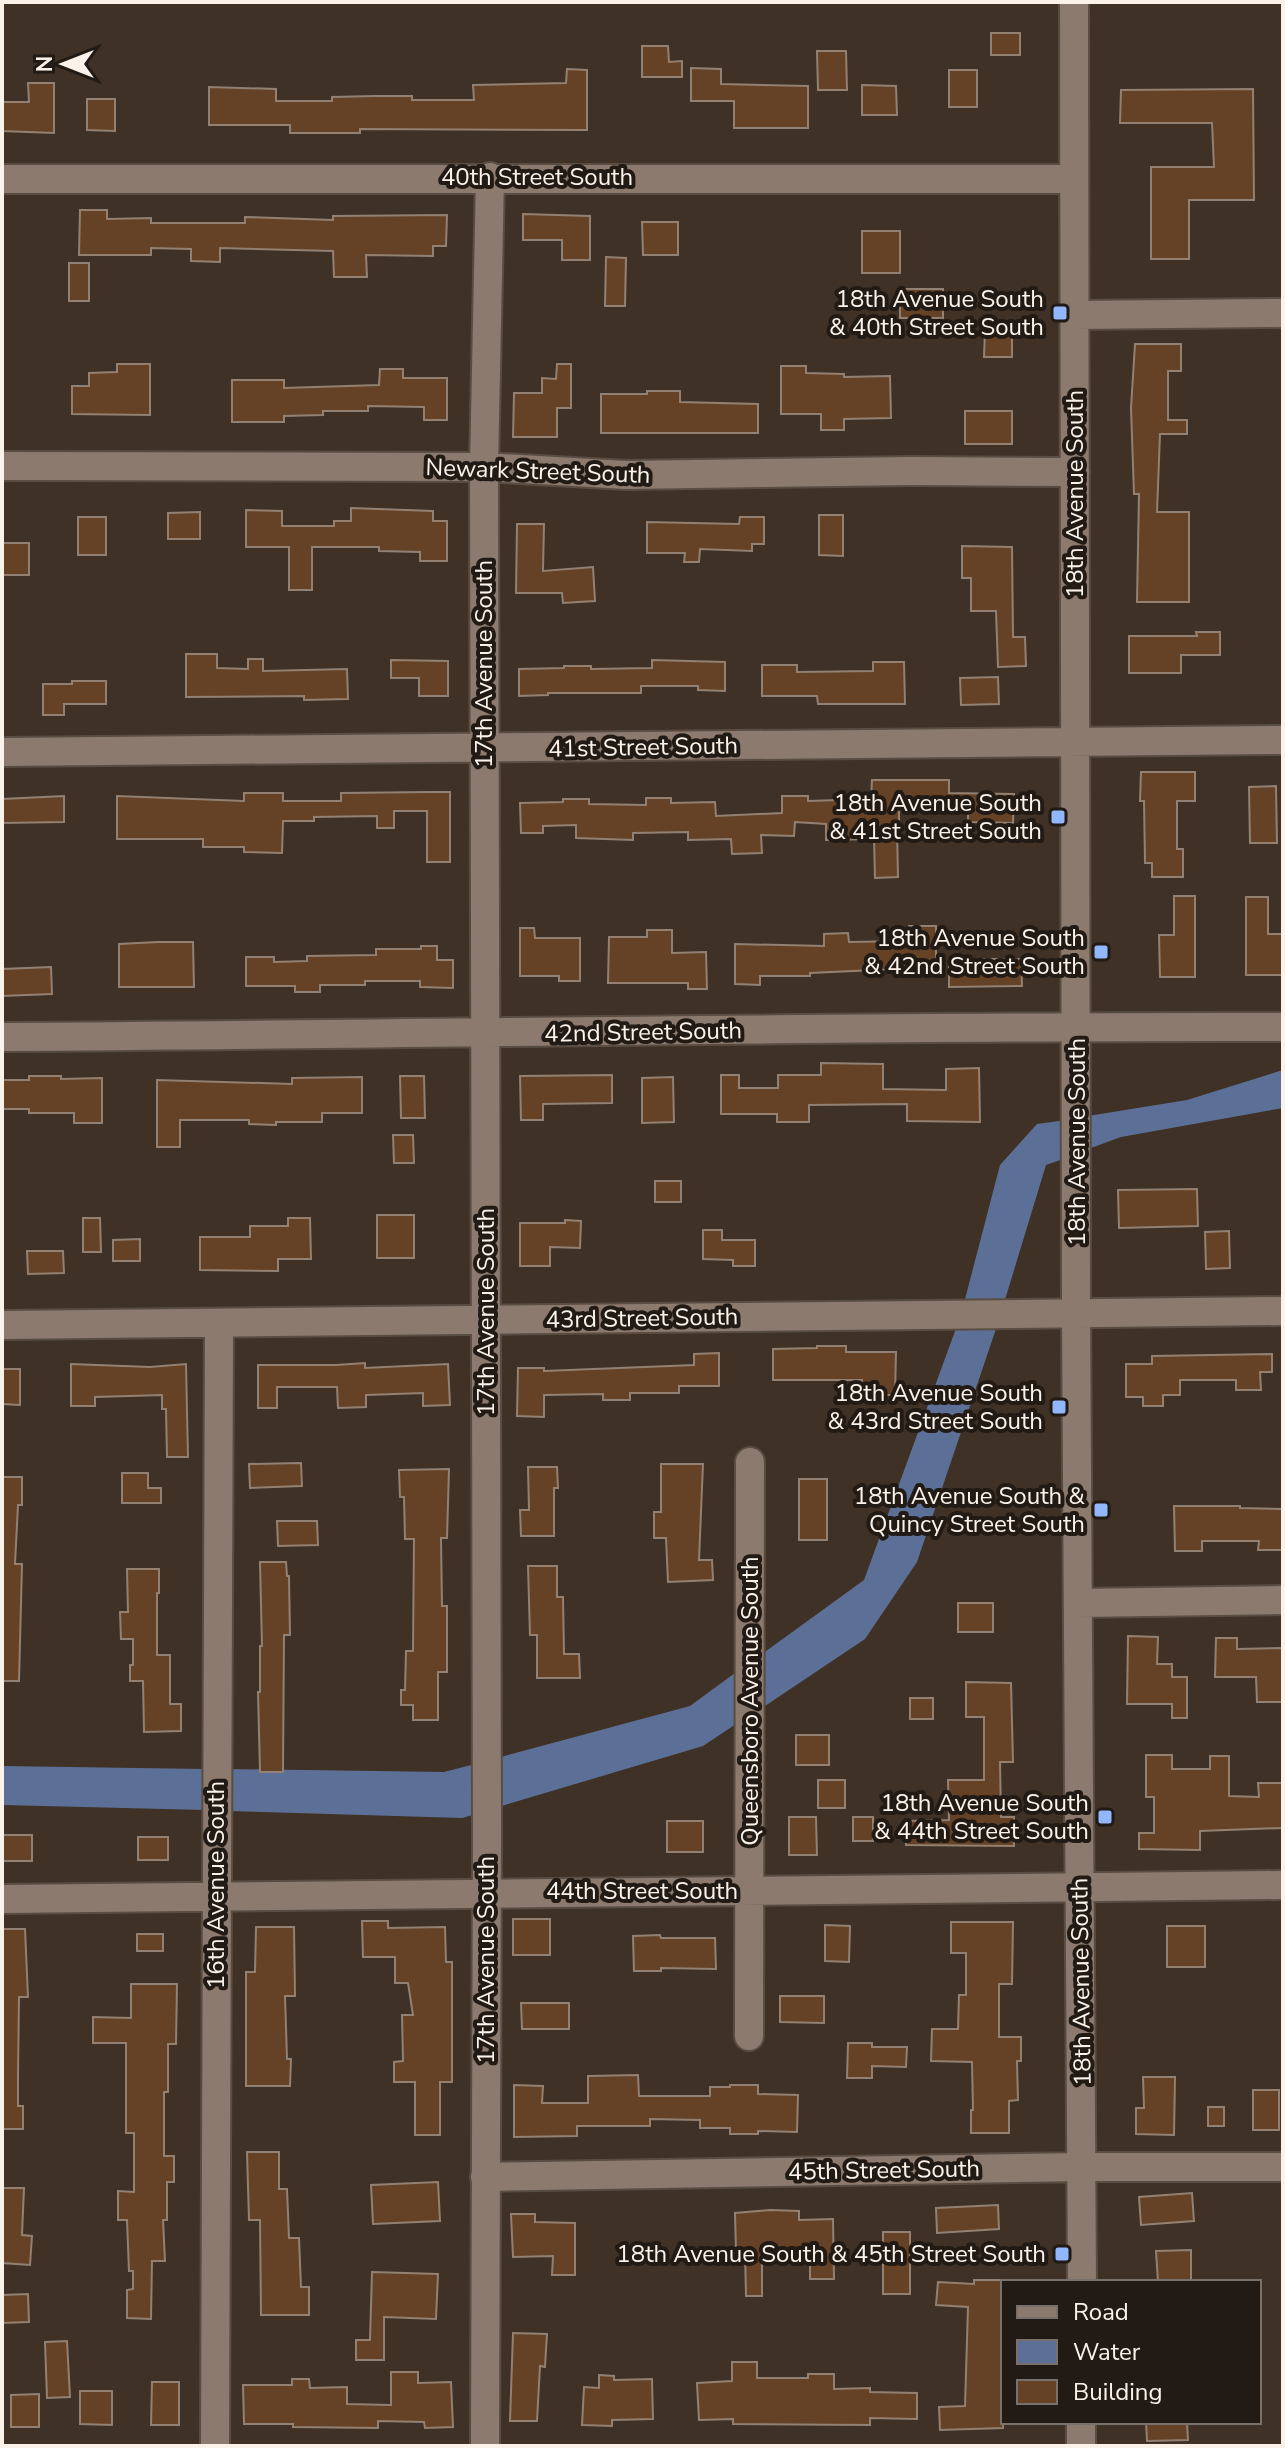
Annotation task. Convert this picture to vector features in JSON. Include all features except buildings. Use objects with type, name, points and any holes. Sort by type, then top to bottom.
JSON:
[{"type":"street","name":"18th Avenue South","points":[[1074,2],[1076,1312],[1082,2280]]},
{"type":"street","name":"17th Avenue South","points":[[485,2446],[484,467],[490,177]]},
{"type":"street","name":"40th Street South","points":[[2,179],[1073,179]]},
{"type":"street","points":[[1074,315],[1283,313]]},
{"type":"street","name":"Newark Street South","points":[[2,466],[484,467],[626,475],[1075,472]]},
{"type":"street","name":"41st Street South","points":[[2,752],[1283,740]]},
{"type":"street","name":"42nd Street South","points":[[2,1037],[1076,1026],[1283,1027]]},
{"type":"street","name":"43rd Street South","points":[[2,1325],[1283,1311]]},
{"type":"street","name":"16th Avenue South","points":[[215,2446],[219,1325]]},
{"type":"street","name":"Queensboro Avenue South","points":[[749,2036],[750,1462]]},
{"type":"street","points":[[1079,1603],[1283,1600]]},
{"type":"street","name":"44th Street South","points":[[2,1899],[1283,1885]]},
{"type":"street","name":"45th Street South","points":[[485,2177],[1083,2167],[1283,2167]]},
{"type":"street","points":[[1081,2424],[1081,2446]]},
{"type":"water","points":[[1283,1070],[1283,1108],[1121,1137],[1088,1149],[1088,1116],[1187,1100]]},
{"type":"water","points":[[1066,1120],[1066,1158],[1046,1165],[1004,1303],[964,1303],[1000,1165],[1037,1124]]},
{"type":"water","points":[[958,1323],[998,1323],[917,1562],[865,1639],[762,1708],[762,1654],[864,1580]]},
{"type":"water","points":[[739,1670],[739,1722],[703,1746],[498,1807],[497,1758],[690,1706]]},
{"type":"water","points":[[475,1764],[476,1814],[462,1818],[227,1811],[227,1769],[444,1772]]},
{"type":"water","points":[[2,1766],[205,1769],[205,1810],[2,1805]]},
{"type":"place","name":"18th Avenue South & 40th Street South","points":[[1060,313]]},
{"type":"place","name":"18th Avenue South & 41st Street South","points":[[1058,817]]},
{"type":"place","name":"18th Avenue South & 42nd Street South","points":[[1101,952]]},
{"type":"place","name":"18th Avenue South & 43rd Street South","points":[[1059,1407]]},
{"type":"place","name":"18th Avenue South & Quincy Street South","points":[[1101,1510]]},
{"type":"place","name":"18th Avenue South & 44th Street South","points":[[1105,1817]]},
{"type":"place","name":"18th Avenue South & 45th Street South","points":[[1062,2254]]}]
